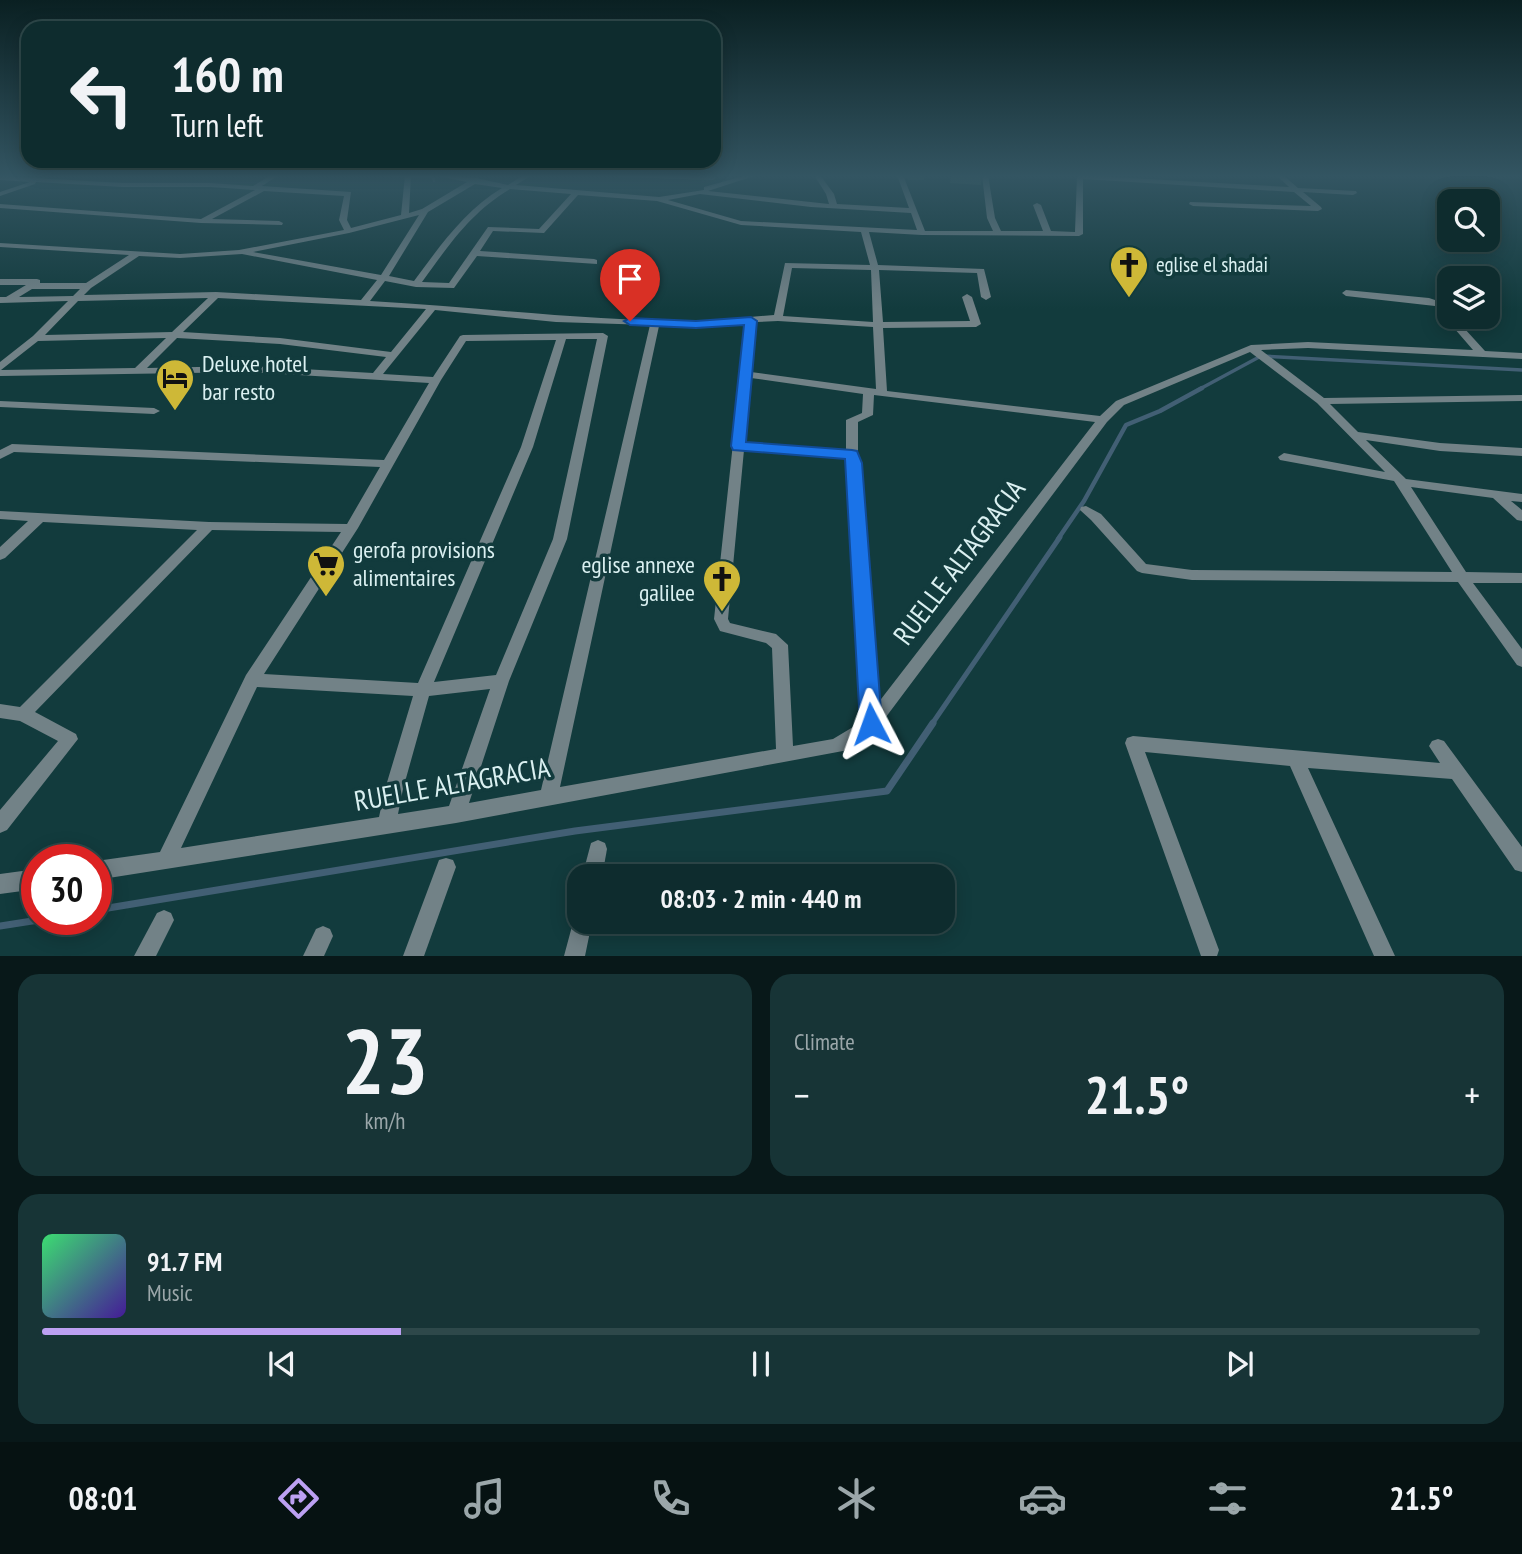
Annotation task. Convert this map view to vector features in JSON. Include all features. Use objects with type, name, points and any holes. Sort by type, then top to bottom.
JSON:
[{"type":"street","points":[[184,220],[279,223]]},
{"type":"street","points":[[343,220],[349,230]]},
{"type":"street","points":[[0,244],[180,256],[239,252],[391,220]]},
{"type":"street","points":[[364,303],[420,220]]},
{"type":"street","points":[[416,284],[466,220]]},
{"type":"street","points":[[239,252],[416,284],[451,286],[491,229],[541,231],[551,220]]},
{"type":"street","points":[[729,220],[741,223],[922,233],[1079,234],[1079,220]]},
{"type":"street","points":[[918,220],[922,233]]},
{"type":"street","points":[[992,220],[998,233]]},
{"type":"street","points":[[1043,220],[1048,234]]},
{"type":"street","points":[[864,229],[876,270],[882,394]]},
{"type":"street","points":[[0,367],[36,338],[88,286],[138,253]]},
{"type":"street","points":[[476,253],[594,262]]},
{"type":"street","points":[[778,318],[788,265],[876,270],[981,271],[986,297]]},
{"type":"street","points":[[0,282],[37,282],[3,302]]},
{"type":"street","points":[[30,286],[88,286]]},
{"type":"street","points":[[1346,293],[1437,304]]},
{"type":"street","points":[[3,302],[216,295],[433,307],[556,319],[696,324],[778,318],[878,325],[976,324],[967,297]]},
{"type":"street","points":[[138,371],[216,295]]},
{"type":"street","points":[[376,376],[433,307]]},
{"type":"street","points":[[751,321],[721,619],[725,627],[771,638],[780,645],[785,755]]},
{"type":"street","points":[[549,796],[655,322]]},
{"type":"street","points":[[1460,329],[1482,354]]},
{"type":"street","points":[[36,338],[176,335],[281,341],[393,355]]},
{"type":"street","points":[[165,861],[252,680],[351,528],[463,338],[603,336],[560,540],[501,681],[456,814]]},
{"type":"street","points":[[387,823],[394,789],[423,690],[527,447],[562,337]]},
{"type":"street","name":"RUELLE ALTAGRACIA","points":[[112,869],[456,814],[837,746],[871,724],[1102,420],[1120,403],[1259,353],[1308,345],[1522,356]]},
{"type":"street","points":[[1259,353],[1321,401],[1358,435],[1400,480],[1462,579],[1522,661]]},
{"type":"street","points":[[0,373],[249,369],[436,380]]},
{"type":"street","points":[[746,374],[882,394],[1102,420]]},
{"type":"street","points":[[869,391],[867,415],[852,420],[852,455],[855,463],[871,724]]},
{"type":"street","points":[[1321,401],[1522,398]]},
{"type":"street","points":[[0,404],[154,411]]},
{"type":"street","points":[[1358,435],[1440,447],[1522,452]]},
{"type":"street","points":[[738,446],[852,455]]},
{"type":"street","points":[[0,455],[12,448],[388,464]]},
{"type":"street","points":[[1284,457],[1400,480],[1522,498]]},
{"type":"street","points":[[1499,496],[1522,517]]},
{"type":"street","points":[[1086,510],[1096,517],[1142,568],[1192,575],[1522,578]]},
{"type":"street","points":[[0,515],[209,526],[351,528]]},
{"type":"street","points":[[0,555],[40,517]]},
{"type":"street","points":[[23,714],[209,526]]},
{"type":"street","points":[[252,680],[423,690],[501,681]]},
{"type":"street","points":[[0,711],[23,714],[70,739],[0,824]]},
{"type":"street","points":[[1209,950],[1133,743],[1457,772]]},
{"type":"street","points":[[1437,746],[1522,863]]},
{"type":"street","points":[[1295,759],[1385,956]]},
{"type":"street","points":[[595,864],[598,849]]},
{"type":"street","points":[[413,956],[446,867]]},
{"type":"street","points":[[0,884],[21,881]]},
{"type":"street","points":[[144,956],[164,920]]},
{"type":"street","points":[[574,956],[579,934]]},
{"type":"street","points":[[313,956],[323,936]]},
{"type":"waterway","points":[[1198,390],[1261,356],[1522,370]]},
{"type":"waterway","points":[[1058,539],[1084,501],[1126,425],[1160,411],[1202,388]]},
{"type":"waterway","points":[[932,724],[1060,537]]},
{"type":"waterway","points":[[112,907],[575,831],[887,791],[933,723]]},
{"type":"waterway","points":[[0,926],[21,923]]},
{"type":"place","name":"eglise el shadai","points":[[1129,299]]},
{"type":"place","name":"Deluxe hotel bar resto","points":[[175,412]]},
{"type":"place","name":"gerofa provisions alimentaires","points":[[326,598]]},
{"type":"place","name":"eglise annexe galilee","points":[[722,613]]},
{"type":"route","points":[[630,321],[696,324],[751,321],[738,446],[852,455],[855,463],[871,724]]}]
